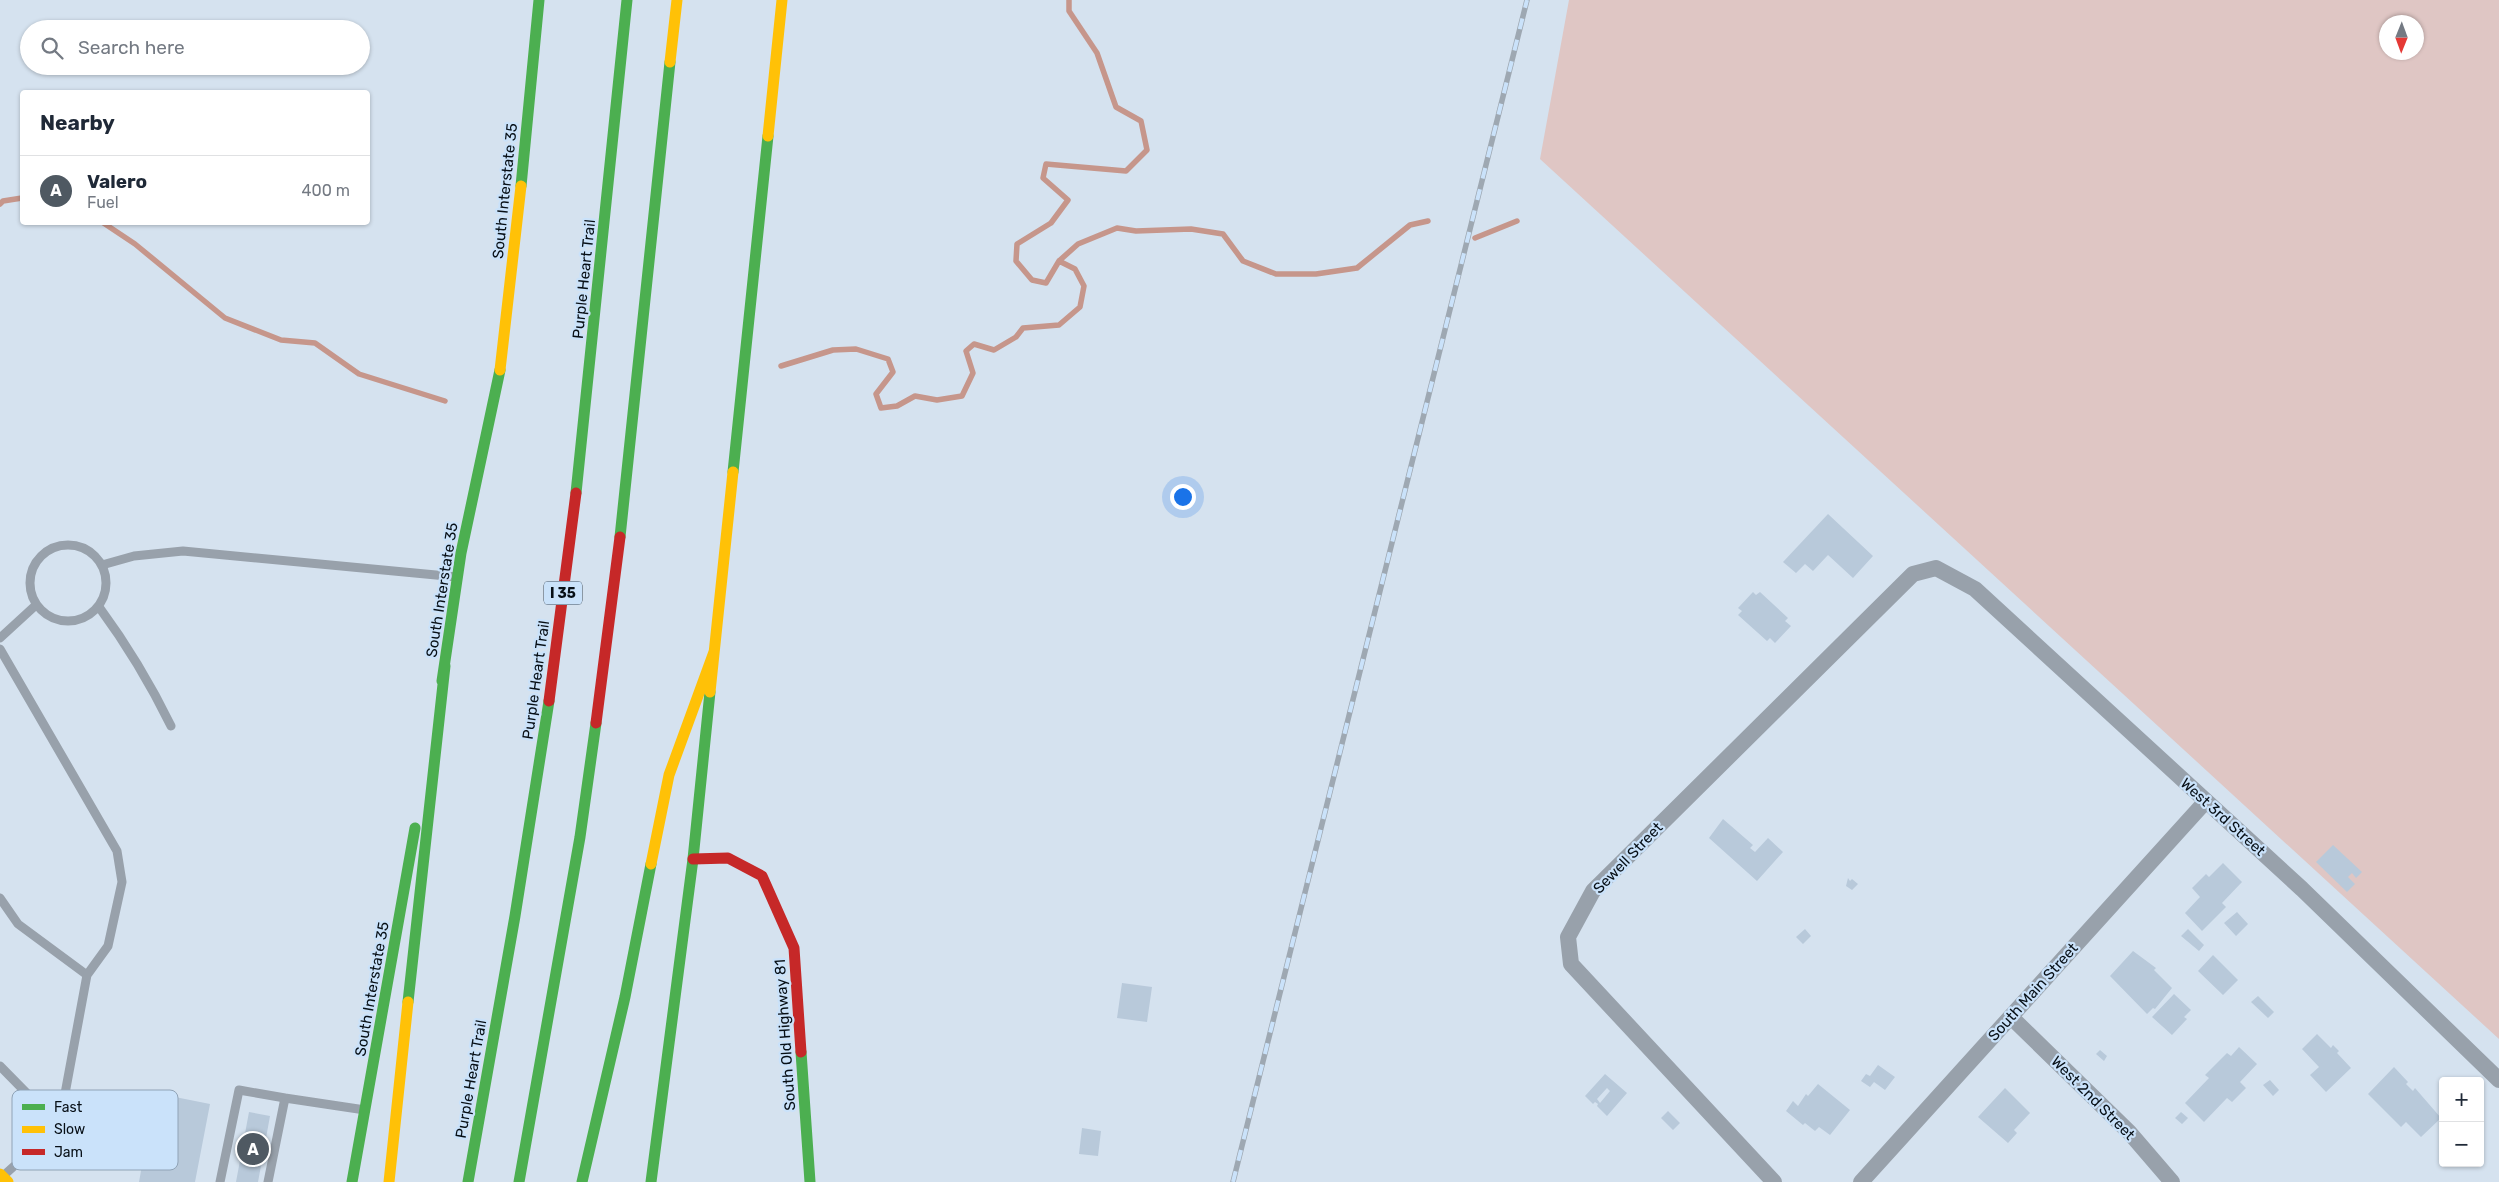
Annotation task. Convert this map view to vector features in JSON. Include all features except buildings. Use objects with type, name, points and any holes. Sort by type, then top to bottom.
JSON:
[{"type":"main road","name":"South Interstate 35","points":[[352,1182],[445,666],[458,577],[498,384],[511,283],[539,0]]},
{"type":"main road","name":"Purple Heart Trail","points":[[468,1182],[503,991],[545,726],[591,359],[627,0]]},
{"type":"main road","points":[[519,1182],[580,836],[618,559],[648,285],[676,0]]},
{"type":"main road","points":[[651,1182],[693,859],[782,0]]},
{"type":"main road","points":[[582,1182],[625,996],[669,775],[714,652]]},
{"type":"main road","points":[[389,1182],[445,666]]},
{"type":"main road","name":"South Old Highway 81","points":[[693,859],[728,858],[762,876],[794,948],[810,1182]]},
{"type":"street","name":"West 3rd Street","points":[[1936,568],[1975,589],[2309,896],[2499,1080]]},
{"type":"street","name":"Sewell Street","points":[[1774,1182],[1571,964],[1568,937],[1593,891],[1913,574],[1936,568]]},
{"type":"street","name":"South Main Street","points":[[1861,1182],[2206,801]]},
{"type":"street","name":"West 2nd Street","points":[[2011,1017],[2129,1132],[2172,1182]]},
{"type":"lane","points":[[65,544],[78,546],[94,556],[102,565],[107,585],[105,597],[99,607],[90,615],[79,620],[66,622],[44,614],[36,605],[30,592],[29,579],[33,566],[41,555],[52,548],[65,544]]},
{"type":"lane","points":[[102,565],[134,556],[183,551],[458,577]]},
{"type":"lane","points":[[0,638],[36,605]]},
{"type":"lane","points":[[99,607],[123,639],[149,681],[171,726]]},
{"type":"lane","points":[[0,648],[117,851],[122,882],[108,946],[87,975],[66,1090]]},
{"type":"lane","points":[[0,898],[18,924],[87,975]]},
{"type":"lane","points":[[0,1066],[24,1090]]},
{"type":"lane","points":[[220,1182],[239,1090],[365,1110]]},
{"type":"lane","points":[[268,1182],[285,1098]]},
{"type":"shaded area","points":[[1569,0],[2499,0],[2499,1039],[1540,159]]},
{"type":"waterway","points":[[1059,261],[1046,283],[1032,280],[1016,261],[1017,244],[1051,223],[1068,200],[1043,178],[1046,164],[1126,171],[1147,150],[1141,121],[1116,107],[1097,53],[1069,11],[1069,0]]},
{"type":"waterway","points":[[0,204],[3,201],[20,198]]},
{"type":"waterway","points":[[781,366],[833,350],[856,349],[888,359],[893,372],[876,394],[881,408],[897,406],[915,396],[937,400],[962,396],[973,373],[966,351],[974,344],[994,350],[1016,337],[1023,328],[1059,325],[1080,307],[1084,286],[1075,269],[1059,261],[1078,244],[1117,228],[1136,231],[1191,229],[1223,234],[1243,261],[1276,274],[1316,274],[1357,268],[1410,225],[1428,221]]},
{"type":"waterway","points":[[1475,238],[1517,221]]},
{"type":"waterway","points":[[106,225],[135,244],[225,318],[281,340],[315,343],[359,374],[445,401]]},
{"type":"railway","points":[[1233,1182],[1527,0]]},
{"type":"traffic: fast","points":[[521,186],[539,0]]},
{"type":"traffic: fast","points":[[576,493],[627,0]]},
{"type":"traffic: fast","points":[[620,537],[670,62]]},
{"type":"traffic: fast","points":[[733,472],[768,136]]},
{"type":"traffic: fast","points":[[442,681],[461,553],[500,370]]},
{"type":"traffic: fast","points":[[408,1002],[445,666]]},
{"type":"traffic: fast","points":[[651,1182],[693,859],[710,692]]},
{"type":"traffic: fast","points":[[468,1182],[515,916],[549,701]]},
{"type":"traffic: fast","points":[[519,1182],[580,837],[596,723]]},
{"type":"traffic: fast","points":[[352,1182],[415,828]]},
{"type":"traffic: fast","points":[[582,1182],[625,997],[651,864]]},
{"type":"traffic: fast","points":[[801,1052],[810,1182]]},
{"type":"traffic: slow","points":[[670,62],[677,0]]},
{"type":"traffic: slow","points":[[768,136],[782,0]]},
{"type":"traffic: slow","points":[[500,370],[521,186]]},
{"type":"traffic: slow","points":[[710,692],[733,472]]},
{"type":"traffic: slow","points":[[651,864],[669,775],[714,652]]},
{"type":"traffic: slow","points":[[389,1182],[408,1002]]},
{"type":"traffic: slow","points":[[0,1174],[8,1182]]},
{"type":"traffic: jam","points":[[549,701],[576,493]]},
{"type":"traffic: jam","points":[[596,723],[620,537]]},
{"type":"traffic: jam","points":[[693,859],[728,858],[762,876],[794,948],[801,1052]]},
{"type":"place","name":"Valero","points":[[253,1149]]}]
